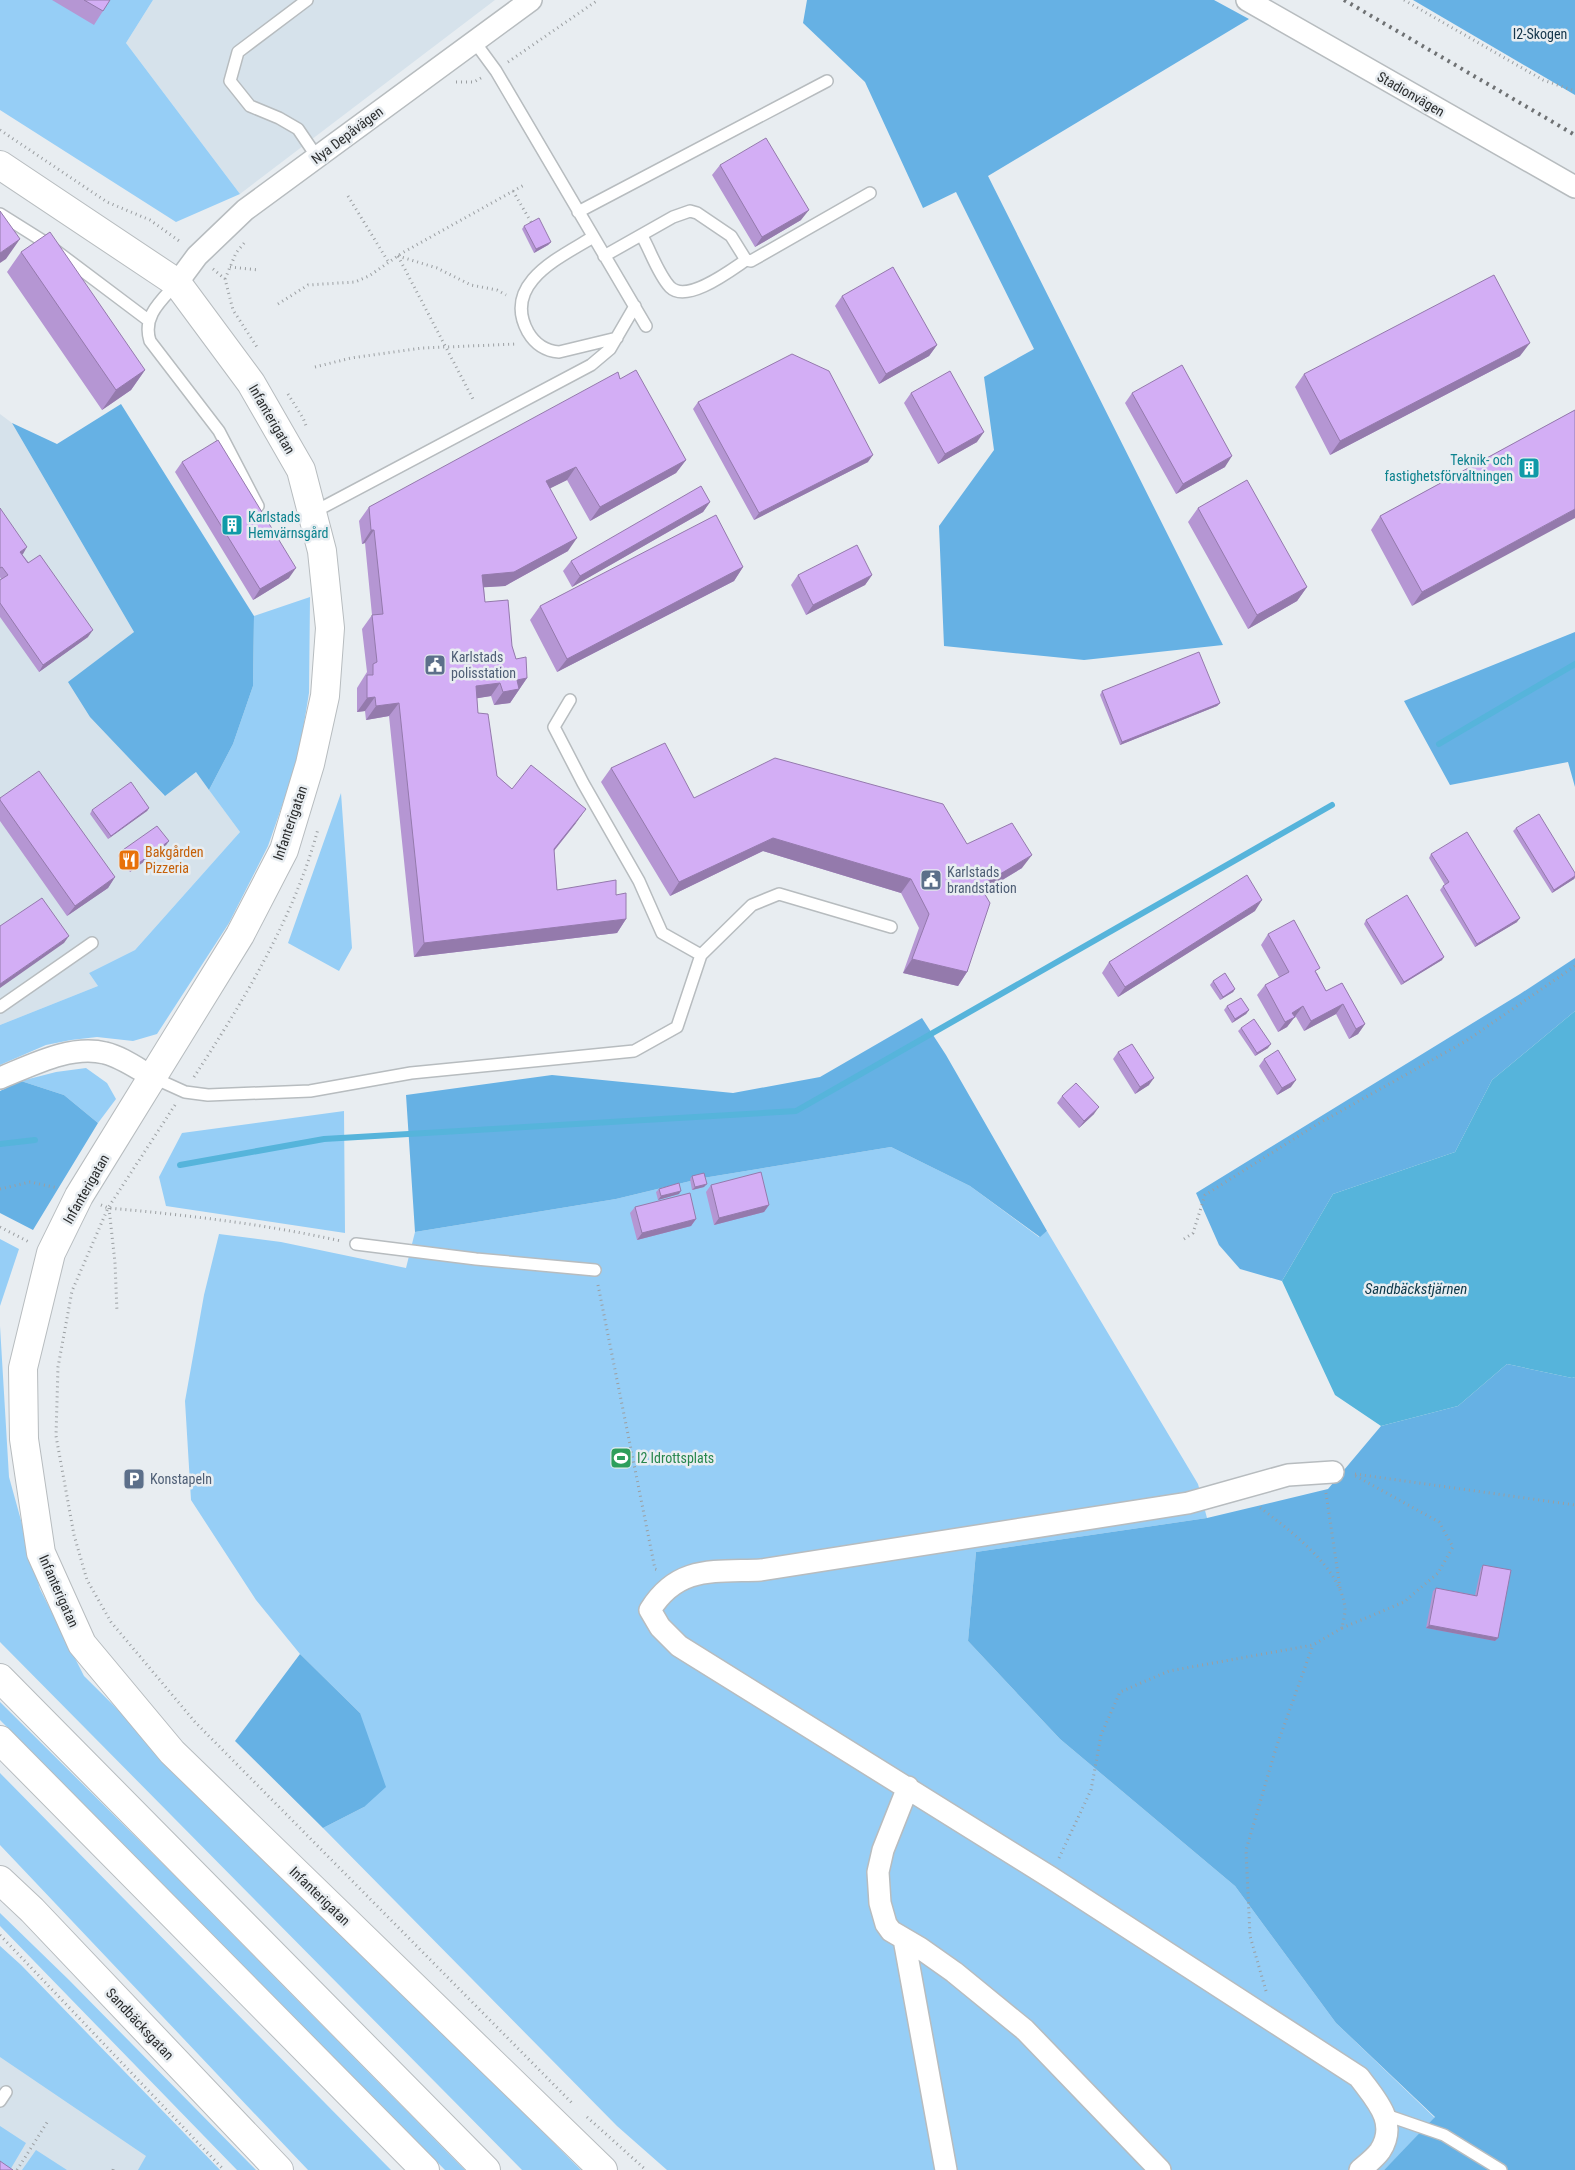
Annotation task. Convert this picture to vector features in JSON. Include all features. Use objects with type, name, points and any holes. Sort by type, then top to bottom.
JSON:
[{"type":"main road","name":"Infanterigatan","points":[[0,165],[177,283],[251,383],[322,508],[322,551],[330,628],[325,696],[310,764],[284,850],[240,935],[154,1078],[79,1196],[51,1253],[23,1368],[24,1439],[41,1553],[82,1644],[172,1752],[603,2170]]},
{"type":"main road","points":[[0,1678],[486,2170]]},
{"type":"main road","points":[[0,1740],[425,2170]]},
{"type":"main road","name":"Sandbäcksgatan","points":[[0,1880],[32,1910],[279,2170]]},
{"type":"street","name":"Nya Depåvägen","points":[[177,283],[197,256],[245,210],[530,0]]},
{"type":"street","name":"Stadionvägen","points":[[1247,0],[1575,187]]},
{"type":"street","points":[[0,1078],[34,1064],[82,1052],[104,1053],[154,1078]]},
{"type":"street","points":[[1336,1473],[1288,1475],[1188,1503],[761,1570],[702,1572],[677,1580],[659,1596],[650,1610],[660,1627],[679,1646],[1050,1876],[1359,2077],[1386,2115],[1386,2137],[1380,2151],[1360,2170]]},
{"type":"street","points":[[908,1787],[883,1850],[878,1886],[880,1903],[886,1924],[891,1931],[954,1972],[1025,2030],[1160,2170]]},
{"type":"street","points":[[904,1939],[946,2170]]},
{"type":"lane","points":[[307,0],[238,52],[230,81],[250,106],[279,118],[298,130],[317,157]]},
{"type":"lane","points":[[474,41],[496,71],[646,326]]},
{"type":"lane","points":[[578,212],[828,81]]},
{"type":"lane","points":[[642,236],[668,283],[677,291],[687,291],[707,285],[746,260],[756,259],[870,193]]},
{"type":"lane","points":[[604,256],[673,217],[690,211],[730,236],[746,260]]},
{"type":"lane","points":[[0,214],[42,241],[148,320]]},
{"type":"lane","points":[[593,237],[536,274],[528,285],[523,305],[524,322],[536,341],[551,352],[559,352],[588,343],[617,338]]},
{"type":"lane","points":[[177,283],[154,309],[148,320],[147,332],[150,341],[218,431],[264,519]]},
{"type":"lane","points":[[322,508],[591,365],[606,353],[635,306]]},
{"type":"lane","points":[[570,700],[554,727],[583,783],[639,881],[662,933],[701,955]]},
{"type":"lane","points":[[154,1078],[185,1092],[208,1095],[310,1091],[411,1073],[634,1051],[677,1028],[701,955],[752,905],[779,894],[891,927]]},
{"type":"lane","points":[[0,1007],[92,942]]},
{"type":"lane","points":[[356,1244],[476,1259],[595,1270]]},
{"type":"lane","points":[[1386,2115],[1444,2135],[1501,2170]]},
{"type":"path","points":[[454,82],[474,82],[496,71],[598,0]]},
{"type":"path","points":[[1404,0],[1543,80],[1575,91]]},
{"type":"path","points":[[0,130],[107,202],[163,228],[225,279],[233,310],[260,352]]},
{"type":"path","points":[[278,304],[308,285],[354,282],[524,185]]},
{"type":"path","points":[[513,191],[531,222]]},
{"type":"path","points":[[348,196],[389,263]]},
{"type":"path","points":[[225,279],[236,253],[251,235]]},
{"type":"path","points":[[398,256],[437,268],[478,287],[504,293],[514,302],[523,305]]},
{"type":"path","points":[[398,256],[474,401]]},
{"type":"path","points":[[230,267],[259,270]]},
{"type":"path","points":[[315,367],[351,358],[422,348],[536,341]]},
{"type":"path","points":[[287,393],[303,418],[309,435]]},
{"type":"path","points":[[319,825],[310,862],[285,919],[214,1045],[108,1208],[72,1291],[58,1367],[56,1436],[74,1535],[87,1580],[111,1622],[195,1722],[576,2107]]},
{"type":"path","points":[[1184,1239],[1193,1233],[1205,1194],[1316,1124],[1466,1041],[1575,966]]},
{"type":"path","points":[[0,1189],[30,1182],[49,1184],[108,1208],[213,1217],[277,1227],[356,1244]]},
{"type":"path","points":[[108,1208],[115,1263],[117,1312]]},
{"type":"path","points":[[0,1227],[51,1253]]},
{"type":"path","points":[[595,1270],[655,1569],[677,1580]]},
{"type":"path","points":[[1336,1473],[1575,1505]]},
{"type":"path","points":[[1336,1473],[1340,1588],[1345,1610],[1342,1628]]},
{"type":"path","points":[[1050,1876],[1091,1790],[1100,1735],[1120,1692],[1169,1672],[1313,1645],[1342,1628],[1404,1602],[1438,1573],[1453,1547],[1439,1522],[1336,1473]]},
{"type":"path","points":[[1235,1489],[1292,1532],[1322,1562],[1340,1588]]},
{"type":"path","points":[[1282,2027],[1262,1982],[1250,1936],[1246,1850],[1276,1748],[1313,1645]]},
{"type":"path","points":[[0,1935],[224,2170]]},
{"type":"path","points":[[582,2114],[646,2170]]},
{"type":"path","points":[[17,2170],[48,2121]]},
{"type":"shaded area","points":[[0,0],[153,0],[126,43],[240,194],[176,222],[0,110]]},
{"type":"shaded area","points":[[153,0],[495,0],[240,194],[126,43]]},
{"type":"shaded area","points":[[0,414],[12,423],[134,632],[69,682],[164,796],[196,772],[240,832],[135,950],[89,973],[98,986],[0,1025]]},
{"type":"shaded area","points":[[310,597],[309,693],[298,760],[268,846],[229,923],[157,1034],[133,1041],[97,1037],[71,1040],[46,1045],[0,1065],[0,1025],[98,986],[89,973],[135,950],[240,832],[209,790],[233,744],[253,686],[254,616]]},
{"type":"shaded area","points":[[341,793],[352,948],[339,971],[288,943]]},
{"type":"shaded area","points":[[86,1068],[107,1083],[116,1099],[98,1123],[64,1095],[21,1081],[56,1072]]},
{"type":"shaded area","points":[[344,1111],[345,1233],[166,1206],[159,1177],[182,1133]]},
{"type":"shaded area","points":[[891,1147],[970,1186],[1039,1237],[1047,1231],[1198,1484],[1207,1518],[976,1552],[968,1641],[1060,1739],[1235,1886],[1336,2023],[1435,2118],[1384,2170],[667,2170],[617,2126],[323,1828],[364,1807],[360,1713],[300,1654],[256,1600],[191,1500],[185,1401],[204,1295],[219,1234],[281,1242],[406,1268],[415,1232],[616,1199],[703,1178]]},
{"type":"shaded area","points":[[0,1239],[19,1249],[0,1306]]},
{"type":"shaded area","points":[[0,1326],[9,1477],[40,1589],[84,1676],[581,2170],[522,2170],[0,1642]]},
{"type":"shaded area","points":[[0,1702],[465,2170],[445,2170],[0,1720]]},
{"type":"shaded area","points":[[0,1773],[391,2170],[308,2170],[0,1845]]},
{"type":"shaded area","points":[[0,1913],[69,1980],[256,2170],[237,2170],[0,1926]]},
{"type":"shaded area","points":[[0,1946],[21,1965],[220,2170],[0,2170]]},
{"type":"shaded area","points":[[0,1946],[21,1965],[220,2170],[138,2170],[146,2156],[0,2057]]},
{"type":"shaded area","points":[[0,2126],[26,2143],[10,2170],[0,2170]]},
{"type":"shaded area","points":[[36,2150],[67,2170],[22,2170]]},
{"type":"green space","points":[[807,0],[1214,0],[1249,19],[988,176],[1223,645],[1084,660],[944,646],[939,526],[994,450],[984,377],[1034,349],[956,192],[923,208],[865,82],[803,23]]},
{"type":"green space","name":"I2-Skogen","points":[[1413,0],[1575,0],[1575,95]]},
{"type":"green space","points":[[121,404],[254,616],[253,686],[233,744],[209,790],[196,772],[165,796],[90,717],[68,682],[134,632],[12,423],[57,444]]},
{"type":"green space","points":[[1575,632],[1575,787],[1568,762],[1450,785],[1404,701]]},
{"type":"green space","points":[[1575,958],[1575,1011],[1492,1080],[1455,1152],[1333,1194],[1282,1281],[1240,1269],[1219,1245],[1196,1193],[1520,994]]},
{"type":"green space","points":[[922,1018],[946,1055],[1047,1231],[1040,1237],[970,1186],[891,1147],[703,1178],[616,1199],[415,1232],[406,1095],[552,1075],[733,1093],[820,1077]]},
{"type":"green space","points":[[21,1081],[64,1095],[98,1123],[33,1230],[0,1213],[0,1091]]},
{"type":"green space","points":[[1507,1364],[1572,1378],[1575,1377],[1575,2170],[1384,2170],[1435,2117],[1336,2023],[1235,1886],[1060,1739],[968,1641],[976,1552],[1207,1518],[1328,1489],[1381,1426],[1458,1406]]},
{"type":"green space","points":[[300,1654],[360,1713],[386,1787],[364,1807],[323,1828],[235,1741]]},
{"type":"water","name":"Sandbäckstjärnen","points":[[1575,1011],[1575,1377],[1572,1378],[1507,1364],[1458,1406],[1381,1426],[1335,1395],[1282,1281],[1333,1194],[1455,1152],[1492,1080]]},
{"type":"building","points":[[84,0],[110,0],[103,11]]},
{"type":"building","points":[[766,138],[809,210],[762,237],[720,165]]},
{"type":"building","points":[[0,211],[20,239],[0,253]]},
{"type":"building","points":[[539,218],[551,242],[536,249],[524,226]]},
{"type":"building","points":[[50,232],[145,370],[116,390],[21,252]]},
{"type":"building","points":[[893,267],[937,345],[886,374],[842,296]]},
{"type":"building","points":[[1494,275],[1530,343],[1340,441],[1304,374]]},
{"type":"building","points":[[792,354],[829,371],[873,455],[759,513],[698,402]]},
{"type":"building","points":[[1182,365],[1232,456],[1183,484],[1132,393]]},
{"type":"building","name":"Karlstads polisstation","points":[[636,370],[686,460],[600,507],[576,467],[546,481],[577,538],[514,572],[482,575],[485,602],[508,600],[512,646],[516,659],[526,657],[527,678],[517,680],[519,689],[503,692],[500,683],[476,686],[478,713],[488,714],[497,776],[512,789],[531,765],[586,809],[554,849],[557,890],[616,880],[616,895],[626,893],[626,919],[424,943],[399,703],[376,706],[375,697],[367,698],[367,675],[373,675],[373,664],[377,662],[372,615],[383,614],[374,530],[371,530],[369,507],[618,372],[620,379]]},
{"type":"building","points":[[950,371],[984,432],[945,454],[911,393]]},
{"type":"building","name":"Teknik- och fastighetsförvaltningen","points":[[1575,410],[1575,509],[1422,592],[1380,516]]},
{"type":"building","name":"Karlstads Hemvärnsgård","points":[[218,440],[296,568],[260,589],[182,462]]},
{"type":"building","points":[[1247,480],[1307,587],[1257,615],[1198,508]]},
{"type":"building","points":[[701,486],[710,502],[580,576],[571,561]]},
{"type":"building","points":[[0,508],[27,547],[20,552],[28,563],[40,555],[93,630],[43,665],[0,603],[0,580],[8,575],[2,567],[0,568]]},
{"type":"building","points":[[716,515],[743,567],[567,659],[540,606]]},
{"type":"building","points":[[857,545],[872,575],[813,605],[798,575]]},
{"type":"building","points":[[1199,652],[1220,703],[1122,742],[1102,691]]},
{"type":"building","name":"Karlstads brandstation","points":[[665,743],[694,798],[775,758],[943,804],[967,844],[1012,823],[1032,855],[980,886],[990,903],[967,972],[912,959],[929,914],[911,879],[773,838],[679,882],[611,768]]},
{"type":"building","points":[[39,771],[115,877],[75,906],[0,800],[0,798]]},
{"type":"building","points":[[131,782],[149,808],[111,836],[92,810]]},
{"type":"building","points":[[1539,814],[1575,873],[1575,876],[1554,890],[1516,828]]},
{"type":"building","points":[[157,826],[169,841],[132,868],[120,852]]},
{"type":"building","points":[[1467,832],[1520,918],[1477,944],[1443,886],[1449,882],[1431,854]]},
{"type":"building","points":[[1247,875],[1262,900],[1125,987],[1109,962]]},
{"type":"building","points":[[1407,895],[1444,957],[1404,982],[1366,920]]},
{"type":"building","points":[[42,898],[69,936],[0,984],[0,926]]},
{"type":"building","points":[[1294,920],[1320,968],[1315,971],[1326,991],[1342,983],[1365,1024],[1356,1029],[1343,1004],[1311,1021],[1303,1006],[1292,1013],[1295,1017],[1285,1022],[1265,985],[1289,972],[1268,934]]},
{"type":"building","points":[[1225,973],[1235,989],[1223,997],[1213,981]]},
{"type":"building","points":[[1241,998],[1249,1010],[1235,1019],[1227,1006]]},
{"type":"building","points":[[1254,1019],[1271,1044],[1257,1053],[1241,1028]]},
{"type":"building","points":[[1132,1044],[1154,1078],[1140,1087],[1118,1052]]},
{"type":"building","points":[[1278,1050],[1296,1080],[1282,1088],[1264,1059]]},
{"type":"building","points":[[1076,1083],[1099,1107],[1084,1121],[1062,1096]]},
{"type":"building","points":[[761,1172],[769,1205],[719,1218],[711,1185]]},
{"type":"building","points":[[704,1173],[707,1184],[695,1187],[692,1176]]},
{"type":"building","points":[[679,1183],[681,1191],[661,1196],[659,1189]]},
{"type":"building","points":[[690,1193],[696,1219],[642,1233],[635,1207]]},
{"type":"building","points":[[1483,1565],[1511,1570],[1498,1638],[1429,1625],[1436,1588],[1477,1596]]},
{"type":"building","points":[[0,2161],[13,2170],[0,2170]]},
{"type":"waterway","points":[[1439,744],[1575,664]]},
{"type":"waterway","points":[[180,1165],[324,1139],[796,1111],[1332,805]]},
{"type":"waterway","points":[[0,1144],[35,1140]]},
{"type":"railway","points":[[1344,0],[1575,135]]},
{"type":"place","name":"Teknik- och fastighetsförvaltningen","points":[[1529,468]]},
{"type":"place","name":"Karlstads Hemvärnsgård","points":[[232,525]]},
{"type":"place","name":"Karlstads polisstation","points":[[435,665]]},
{"type":"place","name":"Bakgården Pizzeria","points":[[129,860]]},
{"type":"place","name":"Karlstads brandstation","points":[[931,880]]},
{"type":"place","name":"I2 Idrottsplats","points":[[621,1458]]},
{"type":"place","name":"Konstapeln","points":[[134,1479]]}]
